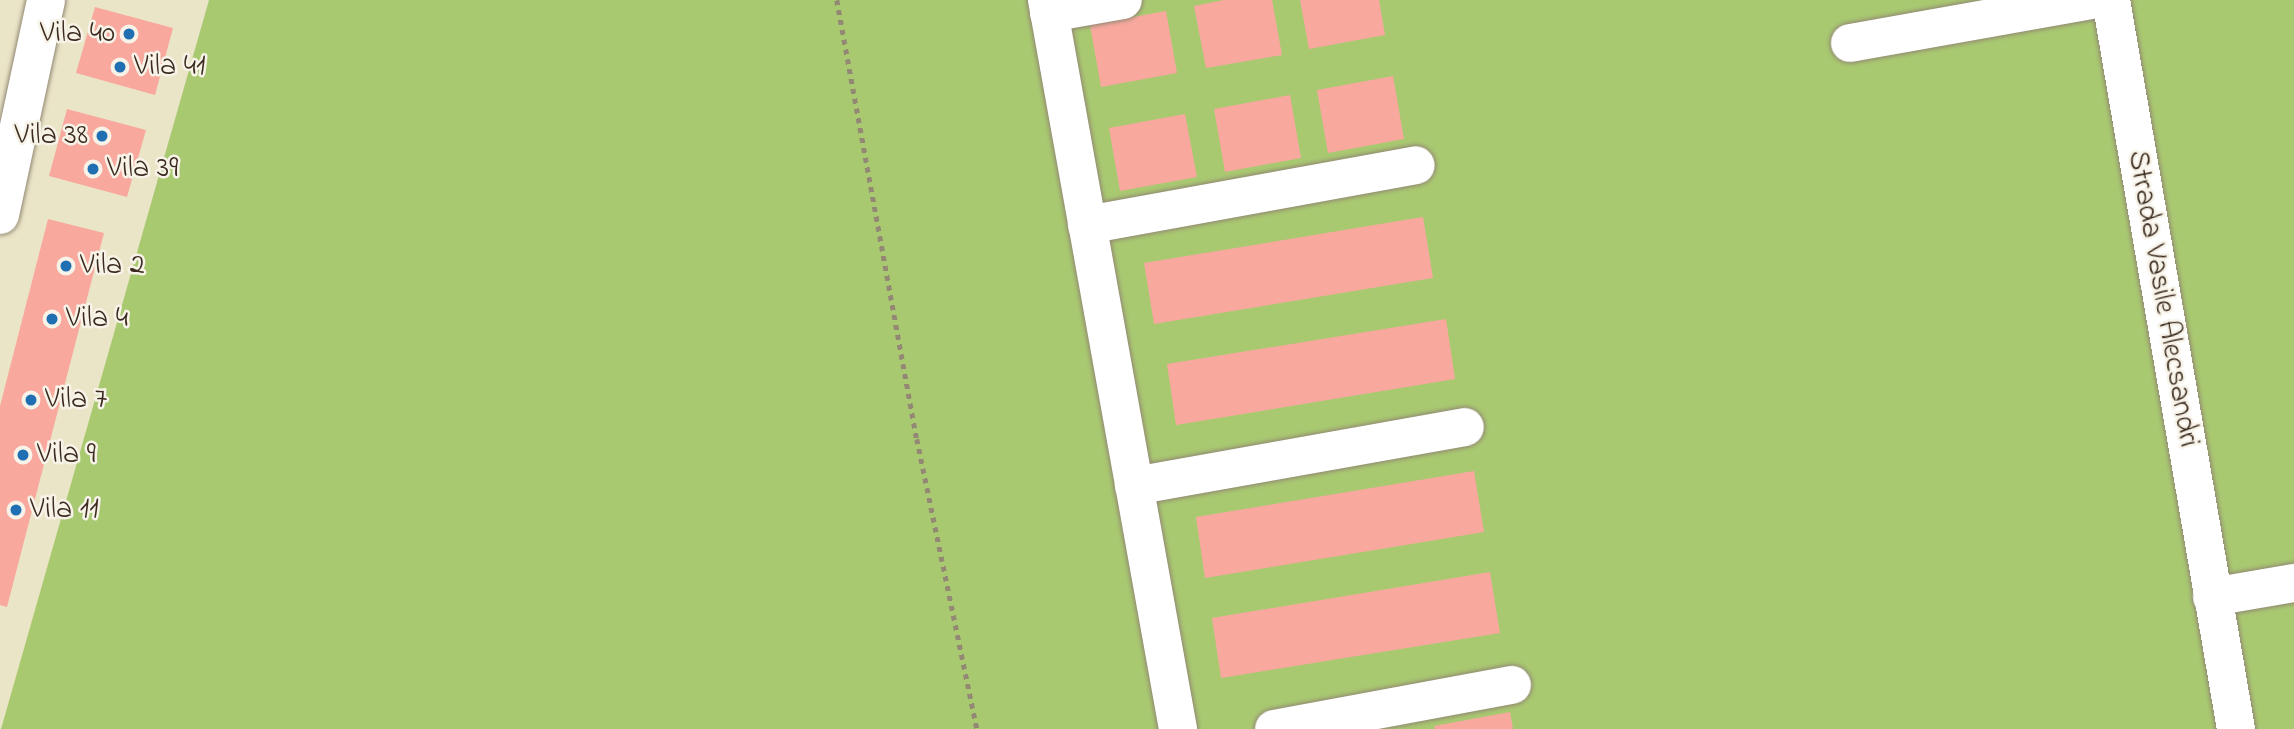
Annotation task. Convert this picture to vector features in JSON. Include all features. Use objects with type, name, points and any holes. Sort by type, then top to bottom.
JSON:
[{"type":"street","points":[[0,215],[17,60],[46,0]]},
{"type":"street","points":[[1123,0],[1048,6],[1178,729]]},
{"type":"street","points":[[1850,43],[2092,0]]},
{"type":"street","name":"Strada Vasile Alecsandri","points":[[2111,0],[2236,729]]},
{"type":"street","points":[[1087,225],[1416,165]]},
{"type":"street","points":[[1134,486],[1465,427]]},
{"type":"street","points":[[2212,597],[2294,583]]},
{"type":"street","points":[[1274,729],[1512,685]]},
{"type":"path","points":[[838,0],[917,439],[976,729]]},
{"type":"green space","points":[[209,0],[2294,0],[2294,729],[1,729]]},
{"type":"building","points":[[1224,0],[1272,0],[1282,55],[1206,68],[1194,6]]},
{"type":"building","points":[[1300,0],[1379,0],[1385,35],[1309,49]]},
{"type":"building","points":[[95,7],[173,28],[155,95],[76,73]]},
{"type":"building","points":[[1166,11],[1177,73],[1101,87],[1090,25]]},
{"type":"building","points":[[1393,76],[1404,139],[1328,153],[1317,90]]},
{"type":"building","points":[[1290,95],[1301,158],[1225,172],[1214,109]]},
{"type":"building","points":[[67,109],[146,130],[127,197],[49,176]]},
{"type":"building","points":[[1185,114],[1197,177],[1120,191],[1109,128]]},
{"type":"building","points":[[1423,217],[1433,278],[1154,324],[1144,263]]},
{"type":"building","points":[[48,219],[104,233],[7,607],[0,605],[0,406]]},
{"type":"building","points":[[1446,319],[1455,379],[1176,425],[1167,364]]},
{"type":"building","points":[[1474,471],[1484,532],[1205,578],[1196,517]]},
{"type":"building","points":[[1490,572],[1500,633],[1221,678],[1212,618]]},
{"type":"building","points":[[1510,712],[1513,729],[1435,729],[1434,726]]},
{"type":"place","name":"Vila 40","points":[[129,34]]},
{"type":"place","name":"Vila 41","points":[[120,67]]},
{"type":"place","name":"Vila 38","points":[[102,136]]},
{"type":"place","name":"Vila 39","points":[[93,169]]},
{"type":"place","name":"Vila 2","points":[[66,266]]},
{"type":"place","name":"Vila 4","points":[[52,319]]},
{"type":"place","name":"Vila 7","points":[[31,400]]},
{"type":"place","name":"Vila 9","points":[[23,455]]},
{"type":"place","name":"Vila 11","points":[[16,510]]}]
